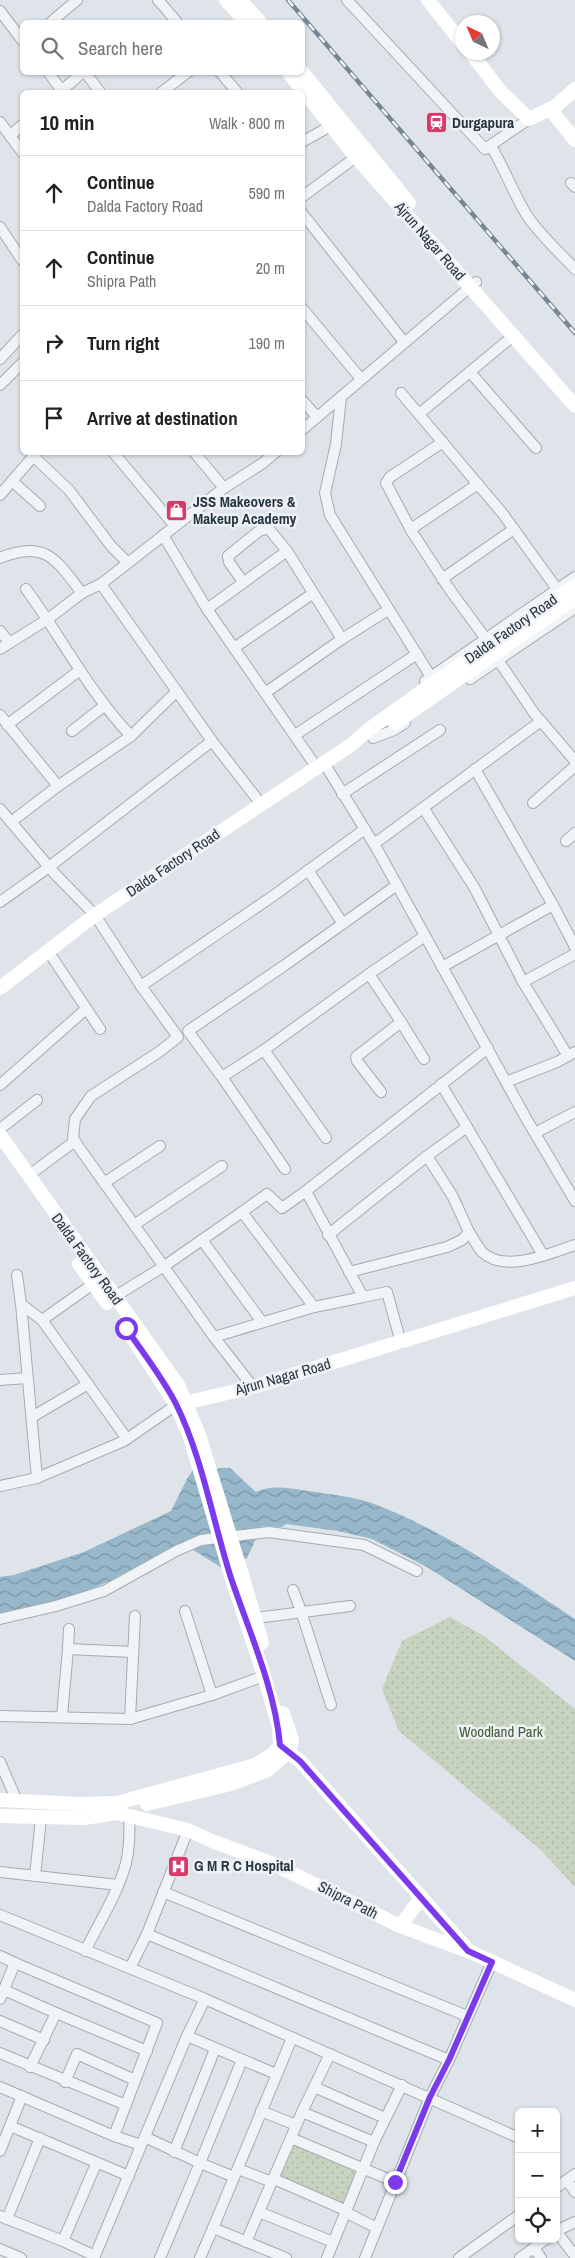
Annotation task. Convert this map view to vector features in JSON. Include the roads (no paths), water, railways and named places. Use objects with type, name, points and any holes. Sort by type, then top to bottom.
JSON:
[{"type":"street","points":[[53,20],[77,0]]},
{"type":"street","points":[[158,0],[175,20]]},
{"type":"street","points":[[226,0],[244,20]]},
{"type":"street","points":[[240,0],[258,20]]},
{"type":"street","points":[[347,0],[484,149],[529,118],[553,107],[575,89]]},
{"type":"street","points":[[428,0],[455,34]]},
{"type":"street","points":[[0,11],[20,37]]},
{"type":"street","points":[[476,60],[501,92],[529,118]]},
{"type":"street","points":[[50,75],[60,90]]},
{"type":"street","points":[[63,90],[81,75]]},
{"type":"street","points":[[86,75],[98,90]]},
{"type":"street","points":[[165,90],[184,75]]},
{"type":"street","points":[[223,75],[235,90]]},
{"type":"street","name":"Ajrun Nagar Road","points":[[291,75],[305,90]]},
{"type":"street","name":"Ajrun Nagar Road","points":[[304,75],[356,157],[575,394]]},
{"type":"street","name":"Ajrun Nagar Road","points":[[305,90],[336,123],[473,284],[513,336],[575,406]]},
{"type":"street","points":[[553,107],[575,128]]},
{"type":"street","points":[[553,107],[575,140]]},
{"type":"street","points":[[0,122],[20,149]]},
{"type":"street","points":[[305,140],[336,123]]},
{"type":"street","points":[[10,136],[20,127]]},
{"type":"street","points":[[490,146],[505,170],[526,214],[575,269]]},
{"type":"street","points":[[305,195],[356,157]]},
{"type":"street","points":[[305,217],[404,342]]},
{"type":"street","points":[[0,227],[20,257]]},
{"type":"street","points":[[305,427],[473,284]]},
{"type":"street","points":[[305,312],[361,379]]},
{"type":"street","points":[[419,414],[513,336]]},
{"type":"street","points":[[0,360],[20,337]]},
{"type":"street","points":[[0,385],[20,365]]},
{"type":"street","points":[[470,372],[536,448]]},
{"type":"street","points":[[401,393],[514,529],[557,589]]},
{"type":"street","points":[[341,397],[336,444],[326,493],[330,515],[417,654],[431,686],[486,638],[575,577]]},
{"type":"street","points":[[305,403],[317,417]]},
{"type":"street","points":[[443,442],[390,477],[386,484],[442,579],[486,638]]},
{"type":"street","points":[[0,494],[34,455]]},
{"type":"street","points":[[36,455],[69,490],[112,546],[127,562]]},
{"type":"street","points":[[115,455],[174,525]]},
{"type":"street","points":[[196,455],[224,488]]},
{"type":"street","points":[[0,649],[48,620],[82,593],[101,584],[174,525],[200,508],[224,488],[270,455]]},
{"type":"street","points":[[12,480],[40,506]]},
{"type":"street","points":[[411,529],[478,484]]},
{"type":"street","points":[[243,582],[228,558],[266,527],[271,530],[286,551],[342,639]]},
{"type":"street","points":[[442,579],[514,529]]},
{"type":"street","points":[[163,535],[207,609],[265,694],[342,794],[374,844],[506,1082],[575,1200]]},
{"type":"street","points":[[0,558],[24,550],[41,551],[55,559],[82,593]]},
{"type":"street","points":[[207,609],[286,551]]},
{"type":"street","points":[[101,584],[212,741],[261,804]]},
{"type":"street","name":"Dalda Factory Road","points":[[0,988],[95,916],[261,804],[371,734],[431,686],[575,586]]},
{"type":"street","points":[[26,589],[104,706],[131,736]]},
{"type":"street","points":[[234,648],[312,594]]},
{"type":"street","name":"Dalda Factory Road","points":[[431,686],[575,598]]},
{"type":"street","points":[[371,734],[394,730],[575,608]]},
{"type":"street","points":[[265,694],[342,639],[388,610]]},
{"type":"street","points":[[0,631],[9,642]]},
{"type":"street","points":[[295,735],[417,654]]},
{"type":"street","points":[[498,660],[541,722],[575,761]]},
{"type":"street","points":[[7,725],[80,670]]},
{"type":"street","points":[[11,822],[58,786],[131,736],[177,691]]},
{"type":"street","points":[[72,731],[104,706]]},
{"type":"street","points":[[0,715],[58,786]]},
{"type":"street","points":[[374,844],[541,722]]},
{"type":"street","points":[[342,794],[440,730]]},
{"type":"street","points":[[0,902],[49,867],[212,741]]},
{"type":"street","points":[[533,803],[575,766]]},
{"type":"street","points":[[475,769],[554,905],[575,947]]},
{"type":"street","points":[[424,808],[474,887],[523,982],[572,1054],[557,1062],[506,1082]]},
{"type":"street","points":[[0,809],[49,867],[95,916],[141,986],[178,1037]]},
{"type":"street","points":[[141,986],[364,829]]},
{"type":"street","points":[[566,841],[575,833]]},
{"type":"street","points":[[308,870],[343,924]]},
{"type":"street","points":[[253,1387],[214,1337],[73,1139],[75,1119],[91,1096],[158,1052],[397,885]]},
{"type":"street","points":[[442,967],[554,905]]},
{"type":"street","points":[[222,1077],[264,1050],[425,936]]},
{"type":"street","points":[[48,951],[100,1029]]},
{"type":"street","points":[[523,982],[575,954]]},
{"type":"street","points":[[369,974],[424,1060]]},
{"type":"street","points":[[0,1085],[86,1009]]},
{"type":"street","points":[[381,1092],[357,1061],[356,1057],[401,1022]]},
{"type":"street","points":[[188,1031],[286,1169]]},
{"type":"street","points":[[114,1297],[164,1267],[267,1194],[282,1208],[488,1048]]},
{"type":"street","points":[[264,1050],[326,1138]]},
{"type":"street","points":[[441,1084],[543,1255]]},
{"type":"street","points":[[0,1130],[37,1100]]},
{"type":"street","points":[[535,1133],[575,1112]]},
{"type":"street","points":[[328,1235],[427,1156],[467,1127]]},
{"type":"street","name":"Dalda Factory Road","points":[[0,1135],[173,1377],[195,1436],[285,1748]]},
{"type":"street","points":[[28,1176],[75,1142]]},
{"type":"street","points":[[104,1183],[160,1146]]},
{"type":"street","name":"Dalda Factory Road","points":[[0,1152],[93,1284],[182,1404]]},
{"type":"street","points":[[427,1156],[453,1197],[469,1232],[483,1252],[498,1261],[522,1262],[575,1245]]},
{"type":"street","points":[[134,1225],[222,1166]]},
{"type":"street","points":[[306,1191],[363,1297]]},
{"type":"street","points":[[242,1212],[314,1307]]},
{"type":"street","points":[[349,1272],[447,1247],[462,1240],[469,1232]]},
{"type":"street","points":[[202,1240],[262,1322]]},
{"type":"street","points":[[18,1275],[26,1378],[32,1417],[37,1478]]},
{"type":"street","points":[[42,1320],[93,1284]]},
{"type":"street","name":"Ajrun Nagar Road","points":[[0,1486],[37,1478],[127,1439],[182,1404],[253,1387],[575,1288]]},
{"type":"street","points":[[214,1337],[314,1307],[387,1292],[401,1343]]},
{"type":"street","points":[[21,1304],[42,1320],[127,1439]]},
{"type":"street","points":[[0,1380],[26,1378]]},
{"type":"street","points":[[32,1417],[88,1384]]},
{"type":"street","points":[[0,1619],[56,1606],[104,1591],[176,1551],[201,1540],[269,1532],[364,1545],[417,1572]]},
{"type":"street","name":"Dalda Factory Road","points":[[237,1579],[256,1618],[292,1740],[285,1748]]},
{"type":"street","points":[[293,1590],[302,1611],[330,1705]]},
{"type":"street","points":[[256,1618],[350,1606]]},
{"type":"street","points":[[185,1612],[212,1695]]},
{"type":"street","points":[[130,1720],[135,1616]]},
{"type":"street","points":[[62,1716],[69,1629]]},
{"type":"street","points":[[68,1649],[133,1652]]},
{"type":"street","points":[[0,1716],[62,1716],[130,1720],[212,1695],[264,1676]]},
{"type":"street","points":[[85,1951],[118,1885],[126,1863],[130,1842],[119,1811],[150,1795],[255,1765],[285,1748],[422,1897],[468,1951]]},
{"type":"street","points":[[0,1762],[17,1801]]},
{"type":"street","name":"Shipra Path","points":[[0,1800],[80,1804],[119,1811],[188,1830],[212,1841],[271,1862],[400,1926],[468,1951],[575,2000]]},
{"type":"street","name":"Shipra Path","points":[[0,1816],[84,1818],[119,1811]]},
{"type":"street","points":[[35,1876],[41,1818]]},
{"type":"street","points":[[130,1968],[147,1934],[188,1830]]},
{"type":"street","points":[[0,1872],[118,1885]]},
{"type":"street","points":[[163,1892],[467,2016]]},
{"type":"street","points":[[400,1926],[422,1897]]},
{"type":"street","points":[[0,1915],[205,1999],[515,2136]]},
{"type":"street","points":[[147,1934],[449,2060]]},
{"type":"street","points":[[0,1956],[157,2023],[114,2136]]},
{"type":"street","points":[[365,2258],[430,2097],[449,2060],[492,1962]]},
{"type":"street","points":[[15,1963],[2,1995],[56,2012],[147,2051]]},
{"type":"street","points":[[40,2138],[4,2218],[63,2241],[94,2257],[187,2036],[205,1999]]},
{"type":"street","points":[[30,2067],[56,2012]]},
{"type":"street","points":[[0,2020],[44,2040]]},
{"type":"street","points":[[187,2036],[276,2074]]},
{"type":"street","points":[[200,2258],[292,2038]]},
{"type":"street","points":[[174,2152],[215,2049]]},
{"type":"street","points":[[0,2054],[126,2106]]},
{"type":"street","points":[[65,2082],[77,2054],[135,2080]]},
{"type":"street","points":[[246,2242],[296,2125],[330,2054]]},
{"type":"street","points":[[160,2258],[242,2060]]},
{"type":"street","points":[[327,2258],[374,2142],[402,2085]]},
{"type":"street","points":[[0,2087],[114,2136],[143,2141],[200,2163],[236,2173],[273,2180],[345,2211],[377,2228]]},
{"type":"street","points":[[314,2087],[385,2118]]},
{"type":"street","points":[[0,2151],[22,2096]]},
{"type":"street","points":[[261,2111],[296,2125]]},
{"type":"street","points":[[302,2112],[374,2142]]},
{"type":"street","points":[[10,2126],[96,2164],[129,2176]]},
{"type":"street","points":[[291,2138],[395,2182]]},
{"type":"street","points":[[63,2241],[96,2164]]},
{"type":"street","points":[[563,2181],[575,2192]]},
{"type":"street","points":[[260,2212],[333,2242]]},
{"type":"street","points":[[459,2258],[515,2218]]},
{"type":"street","points":[[560,2229],[575,2222]]},
{"type":"street","points":[[213,2228],[286,2258]]},
{"type":"street","points":[[560,2236],[575,2256]]},
{"type":"street","points":[[520,2258],[541,2243]]},
{"type":"street","points":[[534,2248],[541,2258]]},
{"type":"street","points":[[0,2249],[21,2258]]},
{"type":"water","points":[[221,1468],[230,1468],[256,1492],[269,1488],[282,1488],[361,1500],[396,1513],[449,1539],[501,1570],[575,1619],[575,1661],[427,1567],[372,1539],[338,1531],[286,1524],[282,1527],[262,1526],[247,1558],[222,1568],[182,1543],[94,1588],[38,1608],[0,1614],[0,1577],[14,1575],[84,1552],[171,1511],[193,1470],[198,1474]]},
{"type":"railway","points":[[288,0],[575,333]]},
{"type":"place","name":"Durgapura","points":[[436,123]]},
{"type":"place","name":"JSS Makeovers & Makeup Academy","points":[[177,511]]},
{"type":"place","name":"G M R C Hospital","points":[[178,1866]]},
{"type":"park label","name":"Woodland Park","points":[[501,1732]]}]
